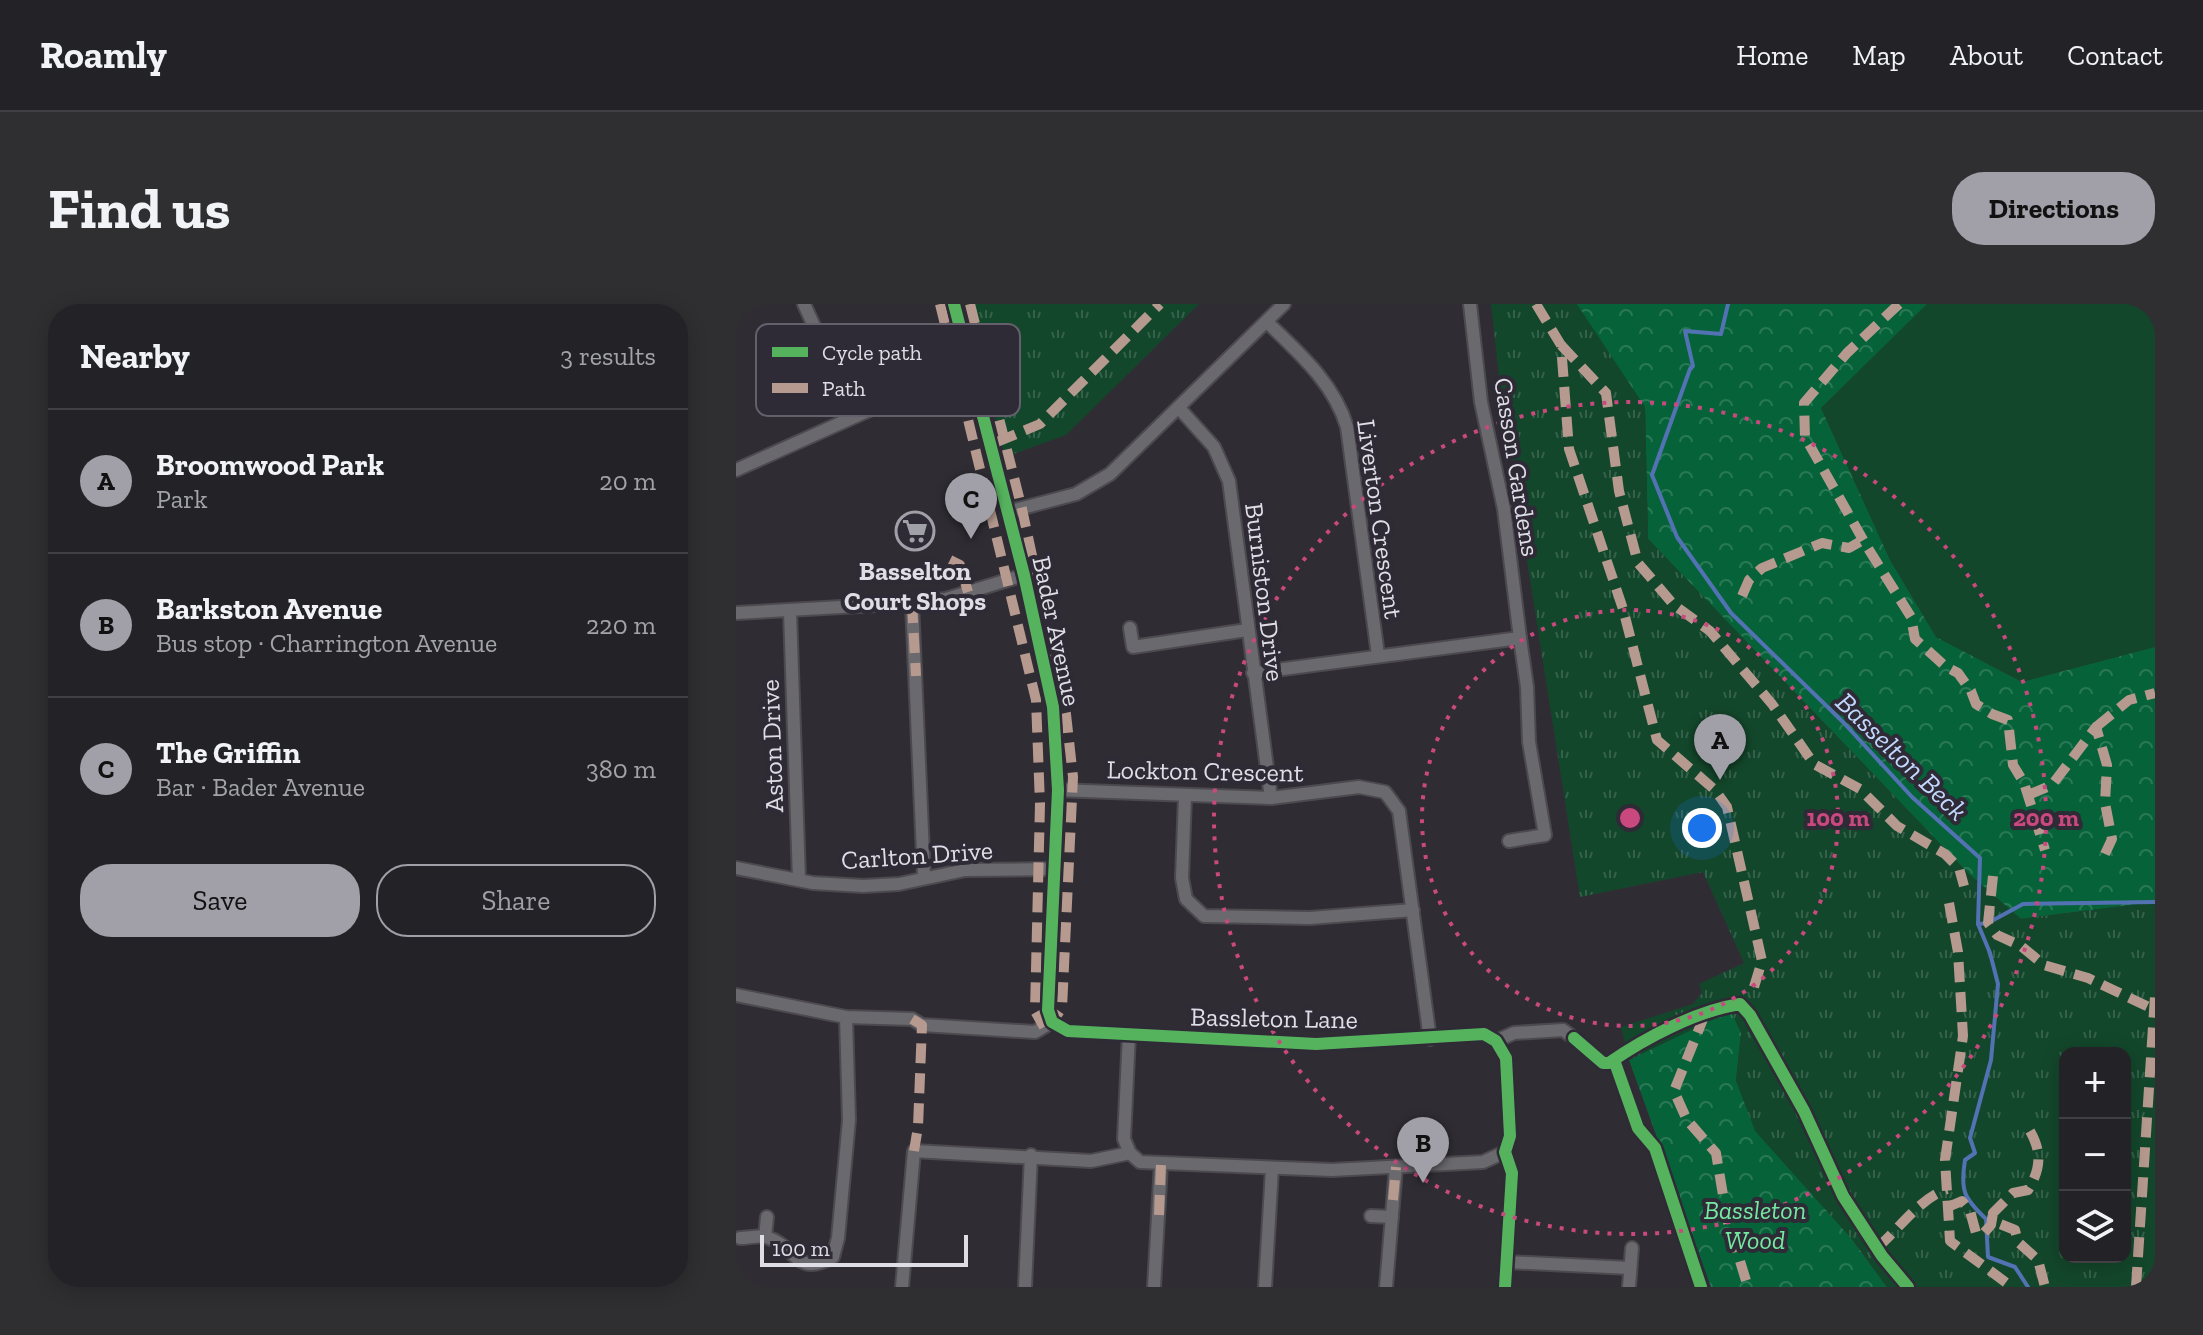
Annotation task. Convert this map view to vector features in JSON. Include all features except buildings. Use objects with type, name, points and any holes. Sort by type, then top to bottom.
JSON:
[{"type":"street","points":[[804,304],[813,324]]},
{"type":"street","name":"Bader Avenue","points":[[954,304],[959,324]]},
{"type":"street","points":[[1007,512],[1076,494],[1110,474],[1284,304]]},
{"type":"street","name":"Casson Gardens","points":[[1470,304],[1481,402],[1504,509],[1527,687],[1529,742],[1545,835],[1509,841]]},
{"type":"street","name":"Liverton Crescent","points":[[1267,322],[1313,367],[1342,410],[1347,427],[1378,655]]},
{"type":"street","name":"Burniston Drive","points":[[1179,408],[1214,447],[1229,481],[1271,798]]},
{"type":"street","points":[[736,470],[855,416]]},
{"type":"street","name":"Bader Avenue","points":[[982,416],[1024,575],[1053,707],[1058,790],[1048,1010],[1052,1022]]},
{"type":"street","points":[[736,613],[946,599],[1024,575]]},
{"type":"street","points":[[912,603],[924,877]]},
{"type":"street","name":"Aston Drive","points":[[790,611],[799,879]]},
{"type":"street","points":[[1130,628],[1133,647],[1247,630]]},
{"type":"street","points":[[1253,673],[1520,638]]},
{"type":"street","name":"Lockton Crescent","points":[[1058,790],[1271,798],[1359,787],[1385,792],[1399,811],[1430,1039]]},
{"type":"street","points":[[1185,796],[1182,878],[1186,899],[1204,916],[1310,918],[1413,910]]},
{"type":"street","name":"Carlton Drive","points":[[736,868],[863,886],[899,884],[965,870],[1055,869]]},
{"type":"street","name":"Bassleton Lane","points":[[736,995],[846,1017],[1035,1032],[1052,1022],[1068,1031],[1316,1044],[1484,1034],[1496,1041],[1514,1033],[1563,1030],[1574,1038]]},
{"type":"street","points":[[945,1012],[945,1027]]},
{"type":"street","points":[[740,1238],[765,1237],[806,1265],[818,1265],[833,1257],[838,1238],[849,1120],[846,1017]]},
{"type":"street","points":[[1129,1034],[1124,1139],[1130,1153],[1140,1162],[1272,1169],[1396,1167],[1483,1162],[1505,1152]]},
{"type":"street","points":[[1496,1041],[1506,1058],[1510,1136],[1505,1152],[1512,1173],[1505,1287]]},
{"type":"street","points":[[902,1287],[914,1151],[1031,1155],[1091,1161],[1130,1153]]},
{"type":"street","points":[[1025,1287],[1031,1155]]},
{"type":"street","points":[[1154,1287],[1161,1163]]},
{"type":"street","points":[[1386,1287],[1396,1167]]},
{"type":"street","points":[[1265,1287],[1272,1169]]},
{"type":"street","points":[[1371,1216],[1392,1217]]},
{"type":"street","points":[[765,1237],[767,1217]]},
{"type":"street","points":[[1629,1287],[1632,1248]]},
{"type":"street","points":[[1507,1262],[1630,1268]]},
{"type":"green space","points":[[967,304],[1199,304],[1066,435],[1005,457],[995,416],[1020,416],[1020,324],[972,324]]},
{"type":"green space","points":[[1491,304],[1577,304],[1645,407],[1648,539],[1969,874],[2021,919],[2155,902],[2155,1287],[1887,1287],[1857,1245],[1755,1131],[1736,1081],[1741,1033],[1731,1011],[1629,1060],[1621,1027],[1693,1004],[1702,993],[1699,984],[1744,963],[1703,872],[1580,897],[1501,395]]},
{"type":"green space","points":[[1571,304],[1927,304],[1821,408],[1890,560],[1936,637],[2022,682],[2155,647],[2155,902],[2021,919],[1969,874],[1648,539],[1645,407]]},
{"type":"green space","points":[[1927,304],[2155,304],[2155,647],[2022,682],[1936,637],[1890,560],[1821,408]]},
{"type":"green space","name":"Bassleton Wood","points":[[1731,1010],[1741,1033],[1736,1081],[1887,1287],[1711,1287],[1629,1060]]},
{"type":"waterway","name":"Basselton Beck","points":[[1728,304],[1721,334],[1685,331],[1693,366],[1652,475],[1677,537],[1731,613],[1843,722],[1912,797],[1980,858],[1978,924],[1998,984],[1991,1060],[1970,1138],[1975,1153],[1965,1160],[1963,1179],[1968,1199],[1986,1219],[1988,1257],[2015,1267],[2028,1287]]},
{"type":"waterway","points":[[1978,924],[1988,923],[2023,904],[2155,902]]},
{"type":"marked path","points":[[940,304],[945,324]]},
{"type":"marked path","points":[[970,304],[975,324]]},
{"type":"marked path","points":[[997,442],[1040,424],[1160,304]]},
{"type":"marked path","points":[[1536,304],[1561,345],[1569,449],[1623,609],[1657,740],[1715,790],[1727,807],[1762,961],[1754,987]]},
{"type":"marked path","points":[[1899,304],[1847,353],[1804,403],[1805,437],[1911,617],[1915,639],[1945,666],[1958,673],[1976,704],[2008,720],[2013,765],[2024,783],[2045,850]]},
{"type":"marked path","points":[[1561,345],[1606,393],[1619,491],[1638,563],[1674,605],[1710,631],[1772,704],[1814,764],[1860,789],[1897,826],[1945,854],[1959,868],[1964,886]]},
{"type":"marked path","points":[[967,416],[1036,700],[1040,804],[1035,1011],[1044,1027]]},
{"type":"marked path","points":[[998,416],[1022,509],[1066,714],[1073,777],[1062,1008],[1052,1022]]},
{"type":"marked path","points":[[1742,596],[1749,580],[1762,568],[1822,543],[1849,548],[1863,540]]},
{"type":"marked path","points":[[950,560],[960,565],[968,592]]},
{"type":"marked path","points":[[912,603],[916,676]]},
{"type":"marked path","points":[[2096,727],[2129,700],[2155,693]]},
{"type":"marked path","points":[[2028,795],[2052,785],[2096,727],[2107,765],[2105,803],[2112,839],[2105,854]]},
{"type":"marked path","points":[[1993,876],[1988,923],[1997,935],[2021,946],[2044,965],[2088,978],[2155,1010]]},
{"type":"marked path","points":[[1949,903],[1958,952],[1963,1036],[1945,1160],[1950,1241],[2012,1287]]},
{"type":"marked path","points":[[2136,1287],[2155,996]]},
{"type":"marked path","points":[[1705,1014],[1674,1091],[1687,1120],[1716,1153],[1727,1219],[1748,1287]]},
{"type":"marked path","points":[[912,1019],[922,1025],[918,1127],[914,1151]]},
{"type":"marked path","points":[[2030,1131],[2038,1153],[2038,1168],[2032,1182],[2028,1190],[2013,1193],[1993,1213],[2000,1224],[2015,1230],[2018,1242],[2038,1260],[2045,1287]]},
{"type":"marked path","points":[[1159,1215],[1161,1163]]},
{"type":"marked path","points":[[1393,1200],[1396,1167]]},
{"type":"marked path","points":[[1877,1248],[1918,1207],[1947,1189]]},
{"type":"marked path","points":[[1948,1207],[1962,1201],[1970,1211],[1976,1233],[1983,1234],[1991,1225],[1993,1213]]},
{"type":"cycle path","points":[[954,304],[959,324]]},
{"type":"cycle path","points":[[983,416],[1024,575],[1053,707],[1058,790],[1048,1010],[1052,1022],[1068,1031],[1316,1044],[1484,1034],[1496,1041],[1506,1058],[1510,1136],[1505,1152],[1512,1173],[1505,1287]]},
{"type":"cycle path","points":[[1574,1038],[1603,1063],[1609,1063],[1672,1027],[1740,1004],[1750,1015],[1804,1111],[1843,1196],[1882,1256],[1908,1287]]},
{"type":"cycle path","points":[[1614,1060],[1638,1128],[1655,1148],[1701,1287]]},
{"type":"place","name":"Basselton Court Shops","points":[[915,531]]},
{"type":"place","name":"The Griffin","points":[[971,539]]},
{"type":"place","name":"Broomwood Park","points":[[1720,780]]},
{"type":"place","name":"Barkston Avenue","points":[[1423,1183]]}]
